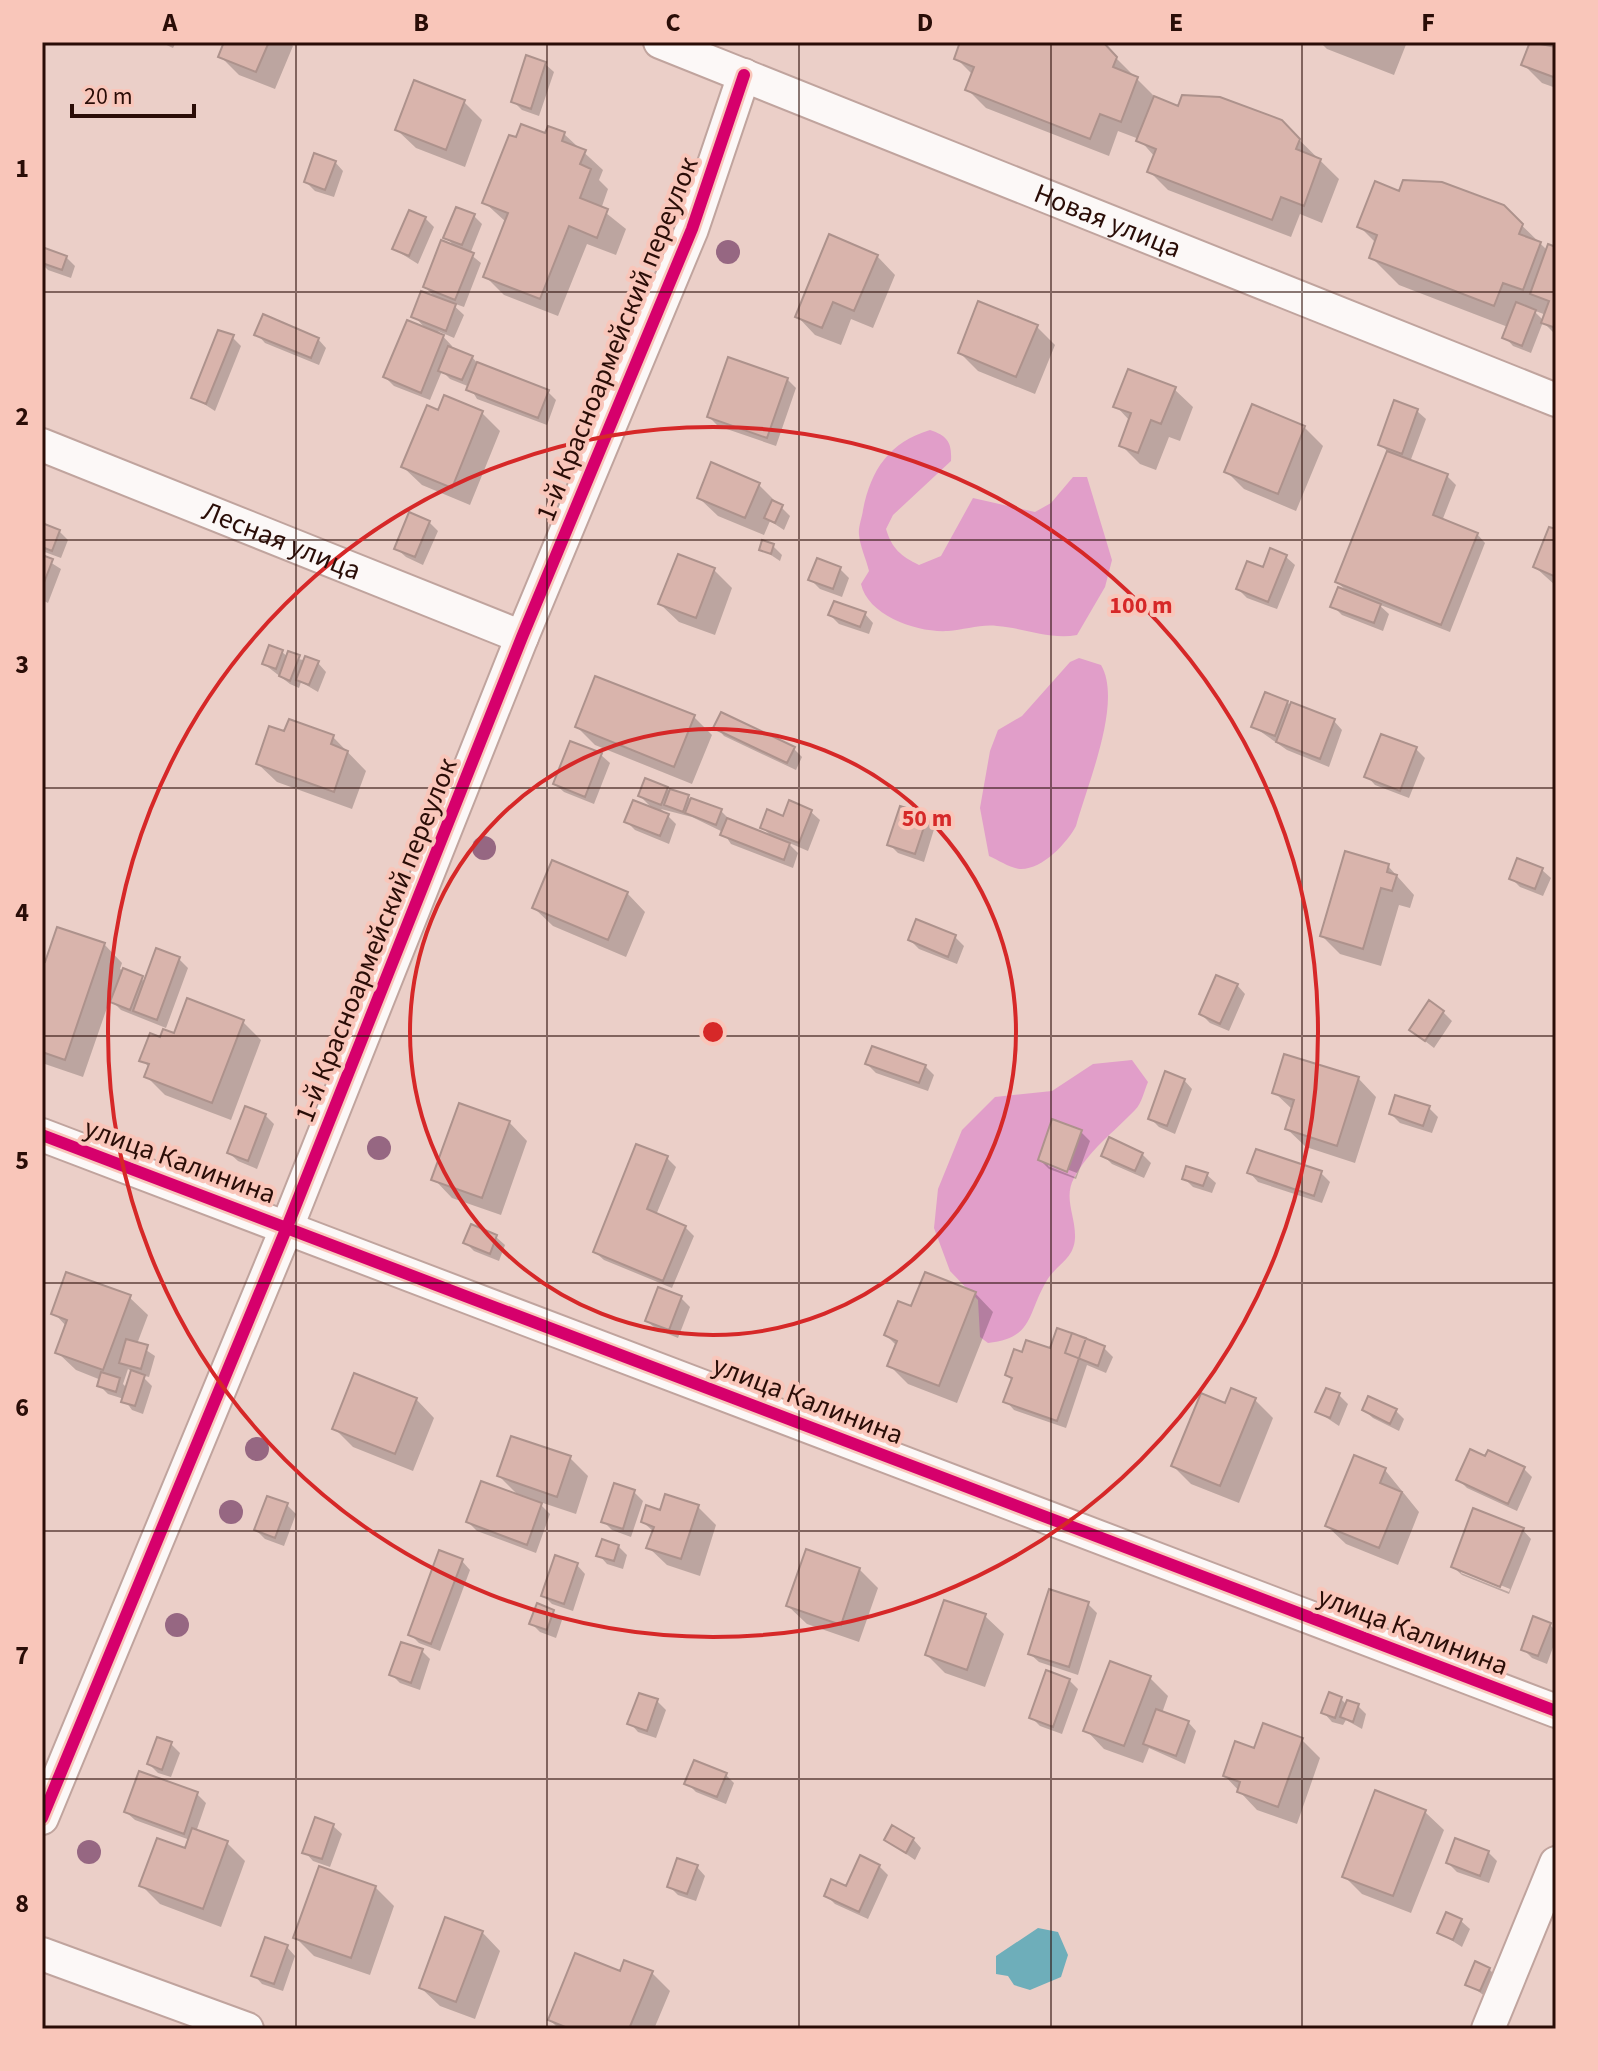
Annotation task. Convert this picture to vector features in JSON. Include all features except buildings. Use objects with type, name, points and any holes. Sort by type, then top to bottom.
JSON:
[{"type":"street","name":"Новая улица","points":[[660,42],[706,50],[744,75],[1556,400]]},
{"type":"street","name":"1-й Красноармейский переулок","points":[[42,1818],[287,1227],[522,637],[692,229],[744,75]]},
{"type":"street","name":"Лесная улица","points":[[42,445],[522,637]]},
{"type":"street","name":"улица Калинина","points":[[42,1135],[1556,1711]]},
{"type":"street","points":[[1488,2029],[1556,1863]]},
{"type":"street","points":[[42,1954],[247,2029]]},
{"type":"shaded area","points":[[930,430],[948,441],[951,461],[893,515],[886,529],[898,551],[919,565],[941,556],[973,498],[1035,512],[1051,503],[1073,477],[1087,477],[1112,560],[1105,587],[1077,635],[1047,635],[991,626],[936,631],[896,620],[873,605],[861,584],[869,571],[859,532],[871,482],[893,450]]},
{"type":"shaded area","points":[[1079,658],[1101,665],[1107,681],[1108,700],[1101,744],[1076,826],[1067,840],[1045,860],[1028,868],[1012,867],[989,856],[980,808],[990,751],[998,730],[1022,716],[1070,662]]},
{"type":"shaded area","points":[[1132,1060],[1148,1082],[1137,1107],[1094,1150],[1074,1178],[1070,1193],[1075,1238],[1071,1252],[1046,1282],[1022,1330],[1014,1336],[988,1343],[980,1337],[978,1300],[950,1271],[934,1228],[938,1189],[962,1130],[995,1097],[1052,1091],[1093,1064]]},
{"type":"water","points":[[1038,1928],[1058,1932],[1068,1955],[1061,1977],[1030,1990],[1014,1985],[1008,1976],[996,1974],[996,1956]]},
{"type":"cycle path","points":[[42,1818],[287,1227],[522,637],[692,229],[744,75]]},
{"type":"cycle path","points":[[42,1135],[1556,1711]]}]
